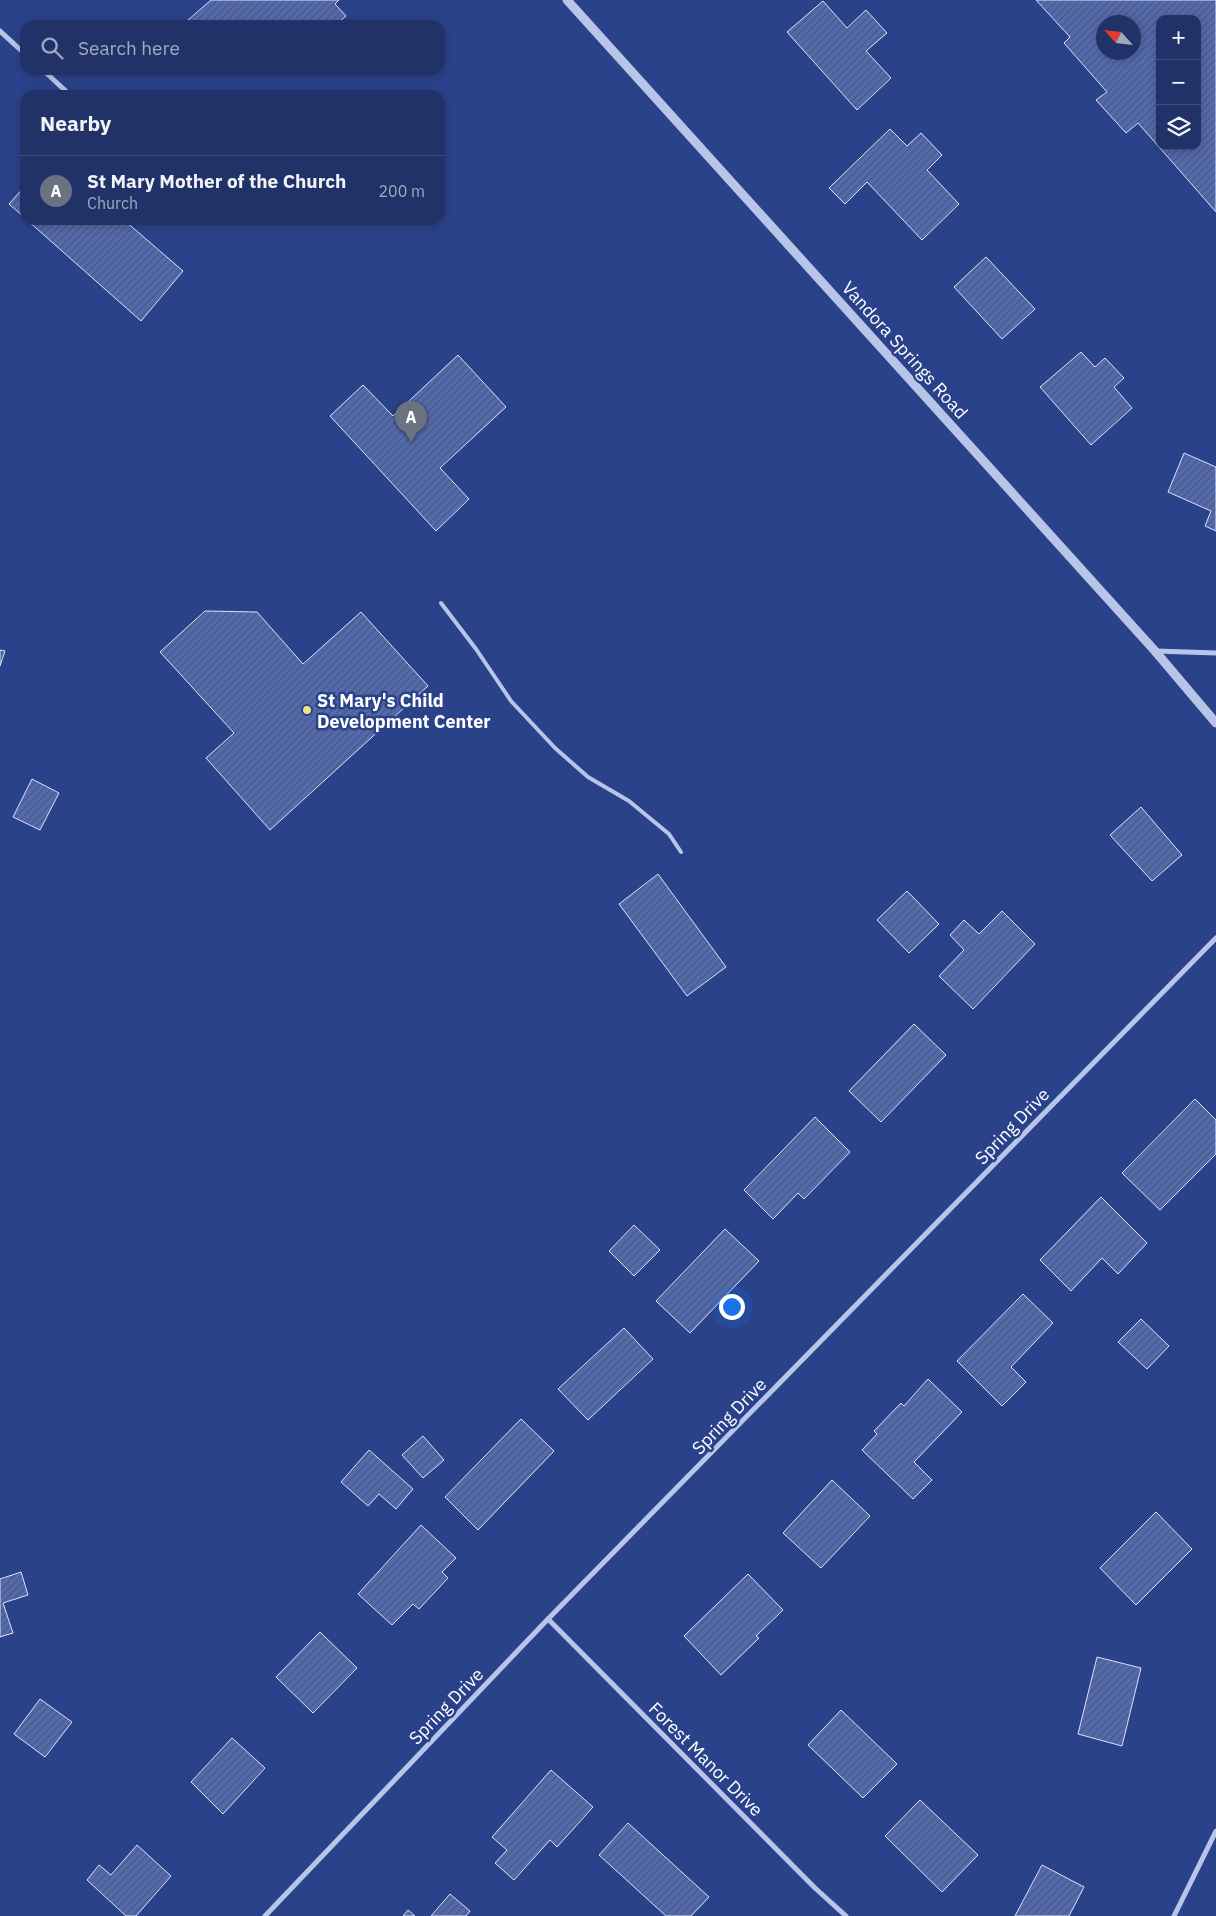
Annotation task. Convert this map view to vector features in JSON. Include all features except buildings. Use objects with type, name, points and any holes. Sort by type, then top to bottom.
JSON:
[{"type":"street","name":"Vandora Springs Road","points":[[566,0],[1155,651],[1216,724]]},
{"type":"street","points":[[0,30],[20,49]]},
{"type":"street","points":[[48,75],[65,90]]},
{"type":"street","points":[[1155,651],[1216,653]]},
{"type":"street","name":"Spring Drive","points":[[265,1916],[548,1619],[1216,938]]},
{"type":"street","name":"Forest Manor Drive","points":[[548,1619],[815,1888],[846,1916]]},
{"type":"street","points":[[1174,1916],[1216,1831]]},
{"type":"lane","points":[[441,603],[476,649],[511,701],[555,748],[588,777],[629,801],[669,834],[681,852]]},
{"type":"place","name":"St Mary Mother of the Church","points":[[411,442]]},
{"type":"place","name":"St Mary's Child Development Center","points":[[307,710]]}]
